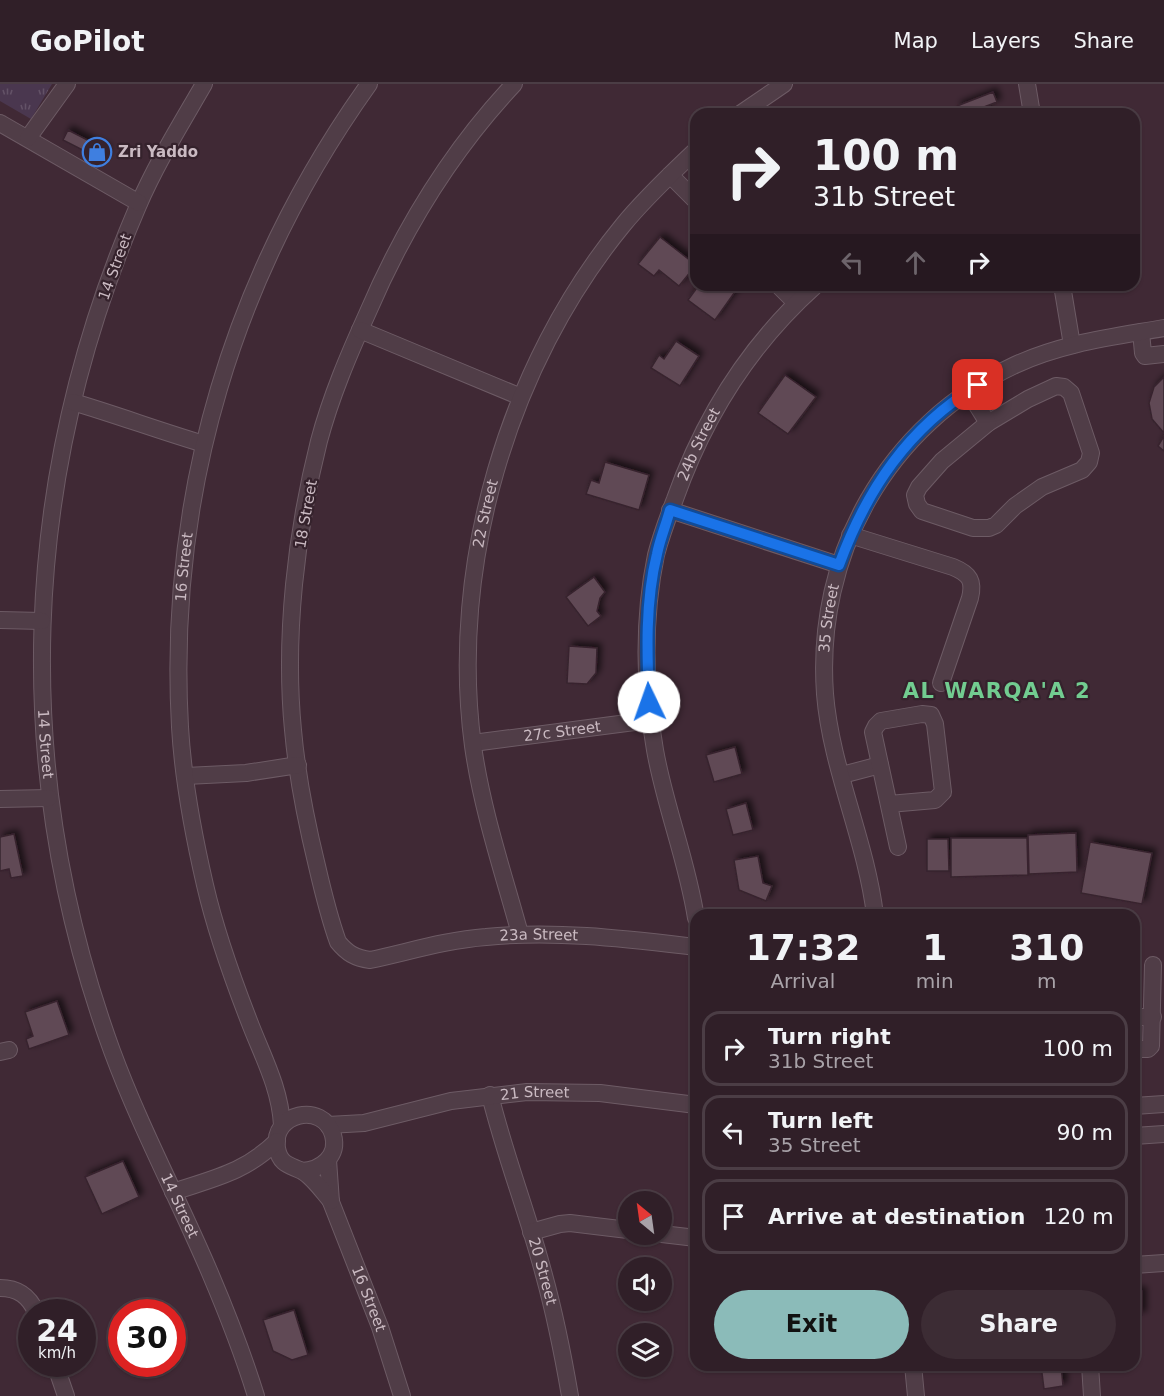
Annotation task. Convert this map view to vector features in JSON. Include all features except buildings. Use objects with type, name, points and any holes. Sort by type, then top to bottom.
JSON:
[{"type":"street","name":"14 Street","points":[[204,84],[139,203],[85,354],[58,477],[47,549],[42,621],[42,710],[49,798],[68,901],[95,1002],[132,1101],[222,1302],[256,1396]]},
{"type":"street","name":"16 Street","points":[[279,1133],[280,1101],[241,1003],[218,936],[206,887],[187,782],[180,728],[180,613],[185,556],[205,439],[221,379],[239,325],[260,272],[312,170],[369,84]]},
{"type":"street","name":"18 Street","points":[[382,957],[370,960],[357,958],[346,952],[338,942],[315,856],[298,765],[293,728],[291,652],[295,581],[303,522],[319,441],[337,384],[381,281],[432,188],[463,144],[514,84]]},
{"type":"street","points":[[749,108],[784,84]]},
{"type":"street","points":[[1027,84],[1031,108]]},
{"type":"street","points":[[33,141],[58,104],[65,87]]},
{"type":"street","points":[[0,123],[139,203]]},
{"type":"street","name":"22 Street","points":[[520,934],[483,801],[473,743],[469,693],[469,642],[476,562],[490,493],[521,397],[549,336],[584,278],[623,224],[690,156]]},
{"type":"street","points":[[670,174],[690,195]]},
{"type":"street","points":[[784,291],[796,303]]},
{"type":"street","name":"24b Street","points":[[694,909],[684,858],[655,752],[651,720],[647,665],[649,610],[656,555],[688,461],[710,416],[764,339],[809,291]]},
{"type":"street","points":[[1063,291],[1072,345]]},
{"type":"street","name":"35 Street","points":[[874,909],[868,873],[831,737],[825,694],[825,650],[829,607],[839,565],[850,535],[886,470],[909,442],[964,394],[1015,365],[1072,345],[1164,328]]},
{"type":"street","points":[[360,330],[521,397]]},
{"type":"street","points":[[1141,332],[1146,356],[1164,354]]},
{"type":"street","points":[[1056,386],[1064,387],[1071,393],[1089,443],[1091,453],[1089,462],[1082,470],[1057,479],[1028,496],[996,525],[989,528],[973,528],[922,512],[915,495],[919,487],[942,460],[985,425],[1049,389],[1056,386]]},
{"type":"street","points":[[964,394],[985,425]]},
{"type":"street","points":[[72,407],[123,418],[155,429],[205,439]]},
{"type":"street","points":[[670,510],[839,565]]},
{"type":"street","points":[[850,535],[953,567],[963,571],[970,579],[972,588],[970,598],[941,683]]},
{"type":"street","points":[[0,620],[42,621]]},
{"type":"street","points":[[889,804],[935,800],[943,792],[935,724],[931,715],[922,714],[881,721],[873,732],[898,848]]},
{"type":"street","name":"27c Street","points":[[473,743],[651,720]]},
{"type":"street","points":[[187,782],[298,765]]},
{"type":"street","points":[[843,780],[881,769]]},
{"type":"street","points":[[0,799],[49,798]]},
{"type":"street","name":"23a Street","points":[[382,957],[450,942],[520,934],[610,938],[690,946]]},
{"type":"street","points":[[1140,1049],[1148,1049],[1151,1046],[1153,965]]},
{"type":"street","points":[[1140,1017],[1152,1017]]},
{"type":"street","name":"16 Street","points":[[272,1077],[306,1114]]},
{"type":"street","name":"21 Street","points":[[328,1125],[375,1121],[432,1104],[495,1095],[564,1091],[690,1104]]},
{"type":"street","name":"20 Street","points":[[495,1095],[506,1150],[555,1317],[570,1396]]},
{"type":"street","points":[[1140,1106],[1164,1104]]},
{"type":"street","points":[[175,1197],[246,1166],[297,1115],[306,1114],[320,1118],[332,1131],[331,1154],[321,1167],[312,1170],[246,1166]]},
{"type":"street","name":"21 Street","points":[[331,1154],[354,1133],[375,1121]]},
{"type":"street","points":[[279,1133],[277,1150],[294,1168]]},
{"type":"street","points":[[1140,1136],[1164,1134]]},
{"type":"street","name":"16 Street","points":[[331,1154],[331,1202],[380,1328],[402,1396]]},
{"type":"street","name":"16 Street","points":[[294,1168],[331,1202]]},
{"type":"street","points":[[531,1232],[570,1223],[618,1229]]},
{"type":"street","points":[[672,1234],[690,1237]]},
{"type":"street","points":[[1140,1265],[1164,1263]]},
{"type":"street","points":[[0,1288],[10,1288],[22,1293],[28,1299]]},
{"type":"street","points":[[914,1371],[916,1396]]},
{"type":"street","points":[[1090,1371],[1092,1396]]},
{"type":"street","points":[[59,1377],[66,1396]]},
{"type":"green space","points":[[0,84],[52,84],[31,119],[0,101]]},
{"type":"place","name":"Zri Yaddo","points":[[97,152]]},
{"type":"district","name":"AL WARQA'A 2","points":[[997,691]]},
{"type":"route","points":[[649,702],[647,665],[649,610],[656,555],[670,510],[839,565],[850,535],[886,470],[909,442],[935,417],[978,385]]}]
